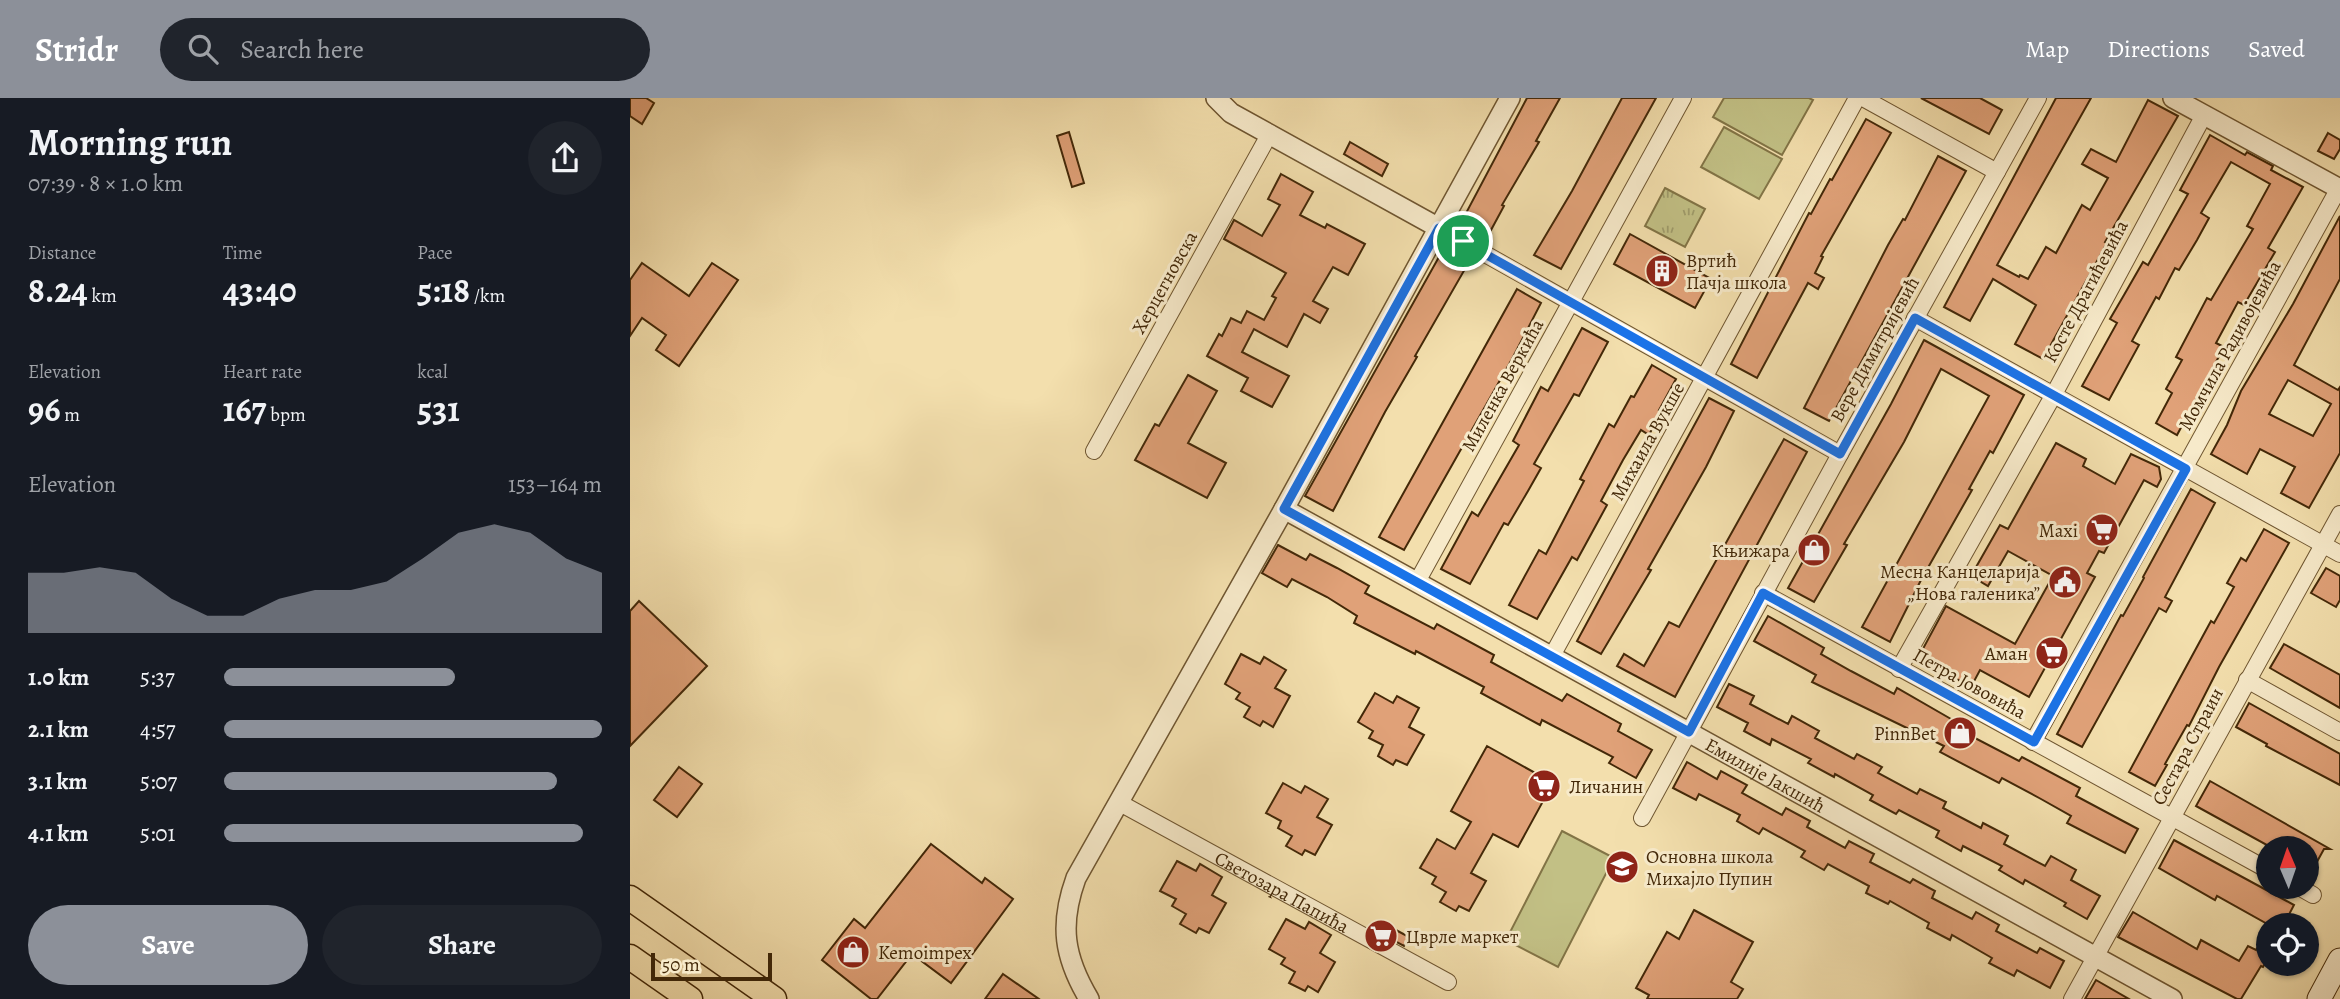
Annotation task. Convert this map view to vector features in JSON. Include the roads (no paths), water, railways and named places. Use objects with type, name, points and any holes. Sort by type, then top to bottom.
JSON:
[{"type":"main road","points":[[630,898],[774,999]]},
{"type":"main road","points":[[630,957],[690,999]]},
{"type":"main road","points":[[2319,999],[2340,960]]},
{"type":"street","points":[[1216,98],[1231,113],[1840,454]]},
{"type":"street","points":[[1089,999],[1070,960],[1065,930],[1067,910],[1076,878],[1284,509],[1510,98]]},
{"type":"street","name":"Миленка Веркића","points":[[1417,582],[1684,98]]},
{"type":"street","name":"Михаила Вукше","points":[[1552,656],[1857,98]]},
{"type":"street","points":[[1863,98],[1997,172]]},
{"type":"street","name":"Вере Димитријевић","points":[[1642,818],[1763,593],[2038,98]]},
{"type":"street","points":[[2173,98],[2339,189]]},
{"type":"street","name":"Косте Драгићевића","points":[[1899,669],[2053,396],[2204,115]]},
{"type":"street","name":"Херцегновска","points":[[1094,451],[1270,133]]},
{"type":"street","name":"Момчила Радивојевића","points":[[2034,742],[2339,189]]},
{"type":"street","points":[[1915,318],[2340,554]]},
{"type":"street","name":"Емилије Јакшић","points":[[1284,509],[2172,999]]},
{"type":"street","name":"Сестара Страин","points":[[2072,999],[2340,514]]},
{"type":"street","name":"Петра Јововића","points":[[1763,593],[2256,863]]},
{"type":"street","points":[[2247,680],[2340,732]]},
{"type":"street","name":"Светозара Папића","points":[[1118,802],[1448,982]]},
{"type":"place","name":"Вртић Пачја школа","points":[[1662,271]]},
{"type":"place","name":"Maxi","points":[[2102,530]]},
{"type":"place","name":"Књижара","points":[[1814,550]]},
{"type":"place","name":"Месна Канцеларија „Нова галеника”","points":[[2065,582]]},
{"type":"place","name":"Аман","points":[[2052,653]]},
{"type":"place","name":"PinnBet","points":[[1960,733]]},
{"type":"place","name":"Личанин","points":[[1544,786]]},
{"type":"place","name":"Основна школа Михајло Пупин","points":[[1622,867]]},
{"type":"place","name":"Цврле маркет","points":[[1381,936]]},
{"type":"place","name":"Kemoimpex","points":[[853,952]]}]
